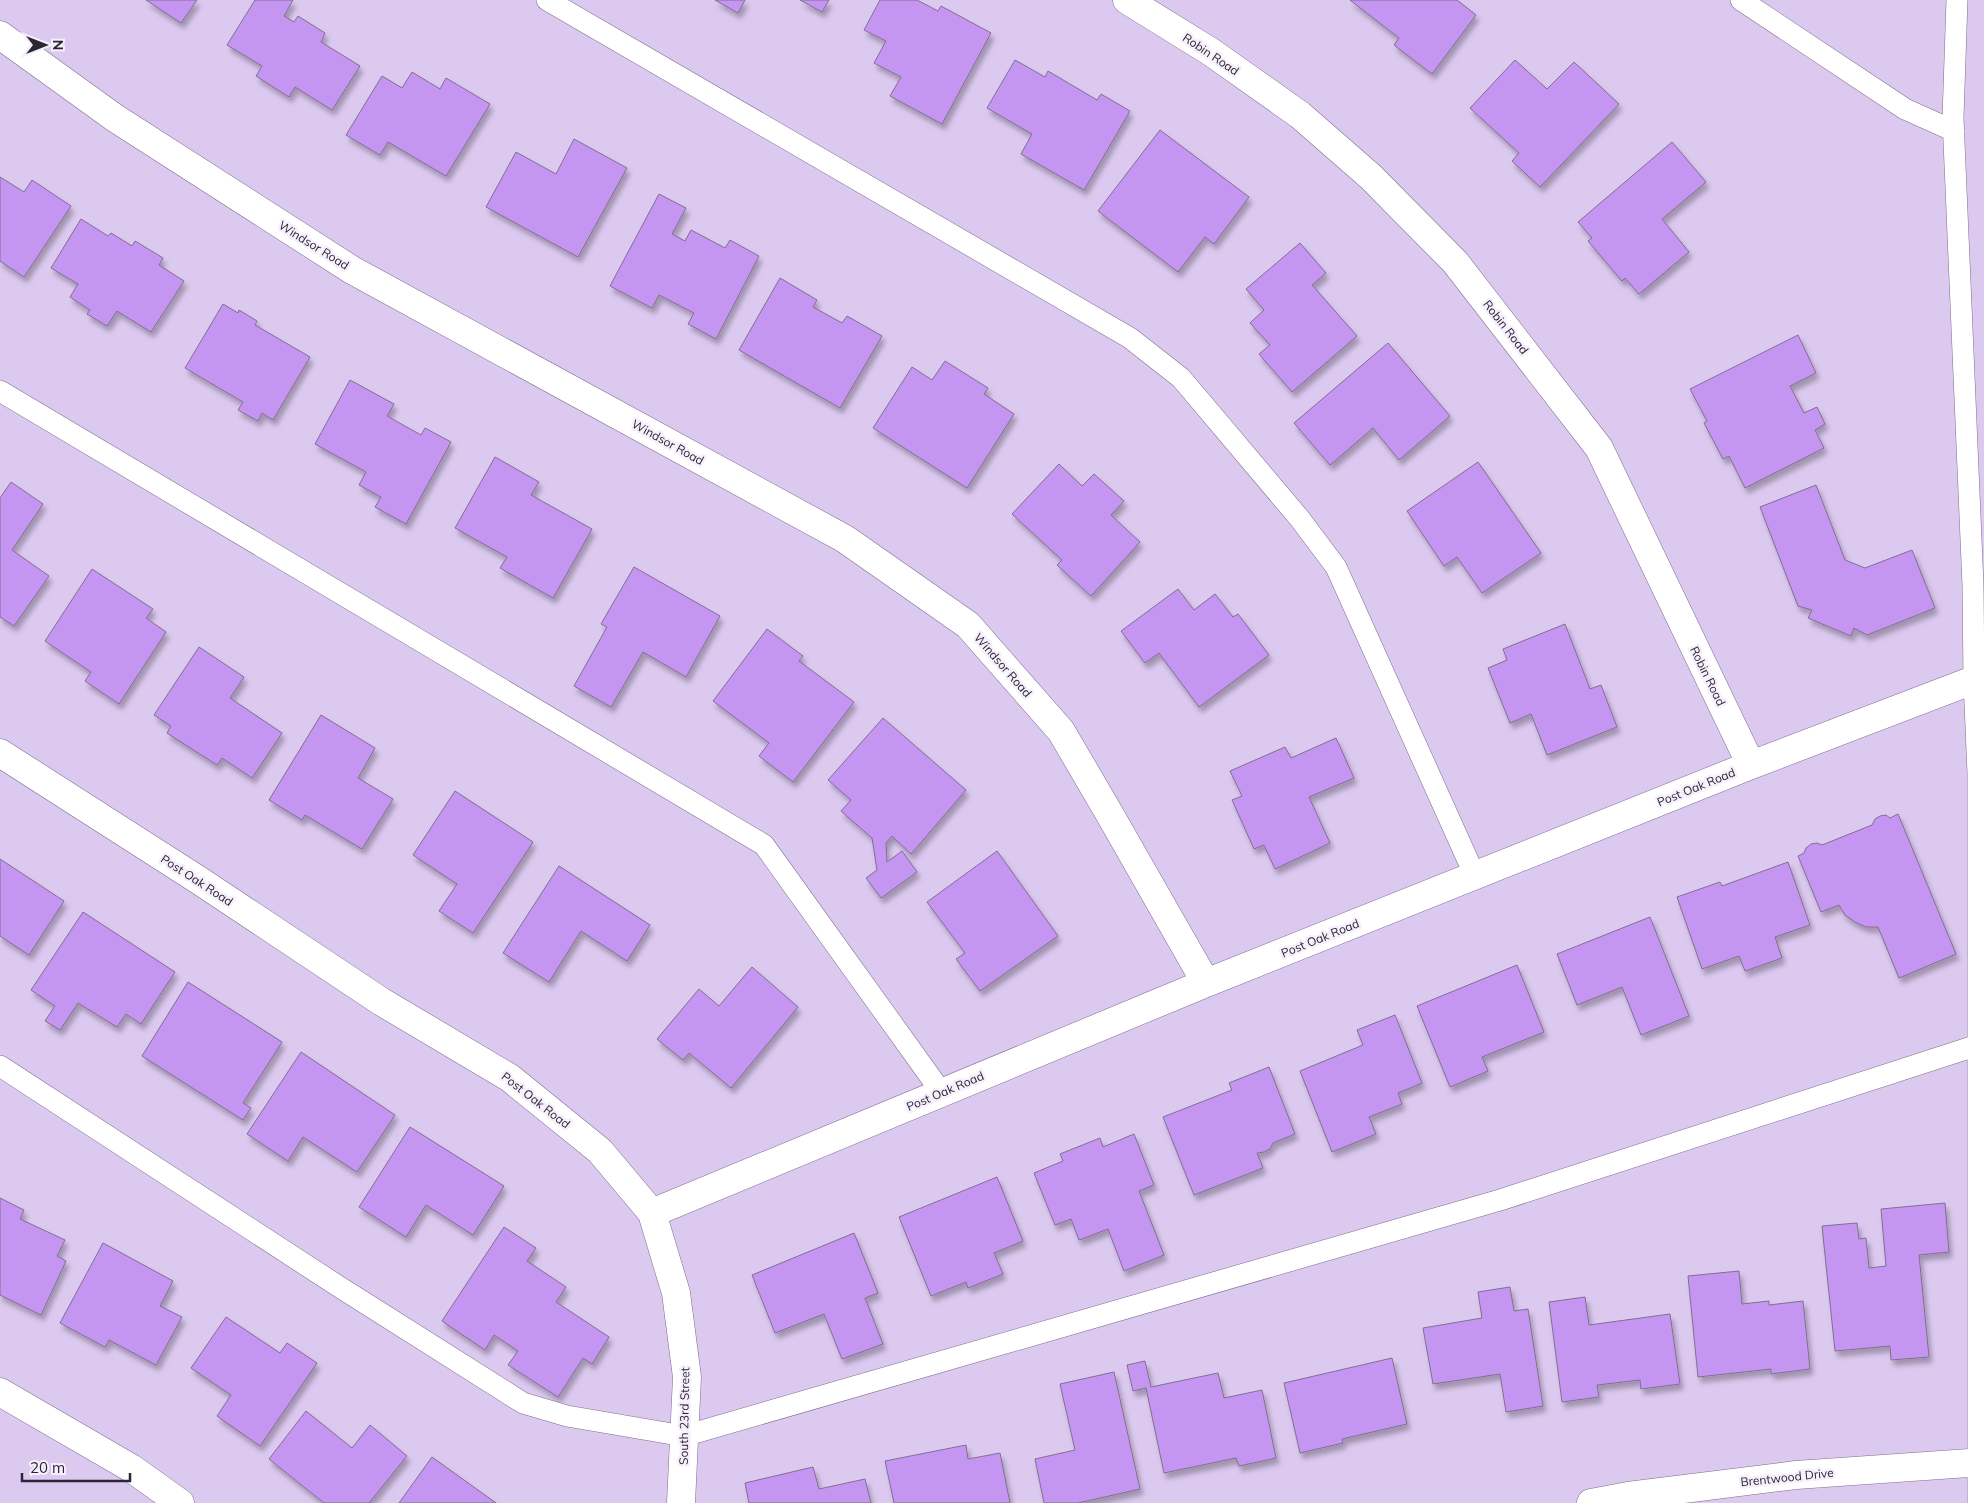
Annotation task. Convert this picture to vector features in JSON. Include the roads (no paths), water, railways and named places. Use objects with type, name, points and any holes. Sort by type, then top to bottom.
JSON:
[{"type":"street","name":"Robin Road","points":[[1127,0],[1211,52],[1300,115],[1371,177],[1455,262],[1600,448],[1751,766]]},
{"type":"street","name":"Windsor Road","points":[[0,35],[115,118],[352,270],[845,539],[968,625],[1061,732],[1206,983]]},
{"type":"street","name":"Post Oak Road","points":[[0,754],[192,876],[382,1002],[510,1078],[600,1151],[652,1213],[1206,983],[1751,766],[1979,678]]},
{"type":"street","name":"South 23rd Street","points":[[652,1213],[676,1293],[687,1377],[681,1503]]},
{"type":"street","points":[[0,1392],[131,1468],[180,1503]]},
{"type":"street","name":"Brentwood Drive","points":[[1591,1503],[1628,1496],[1796,1475],[1981,1462]]},
{"type":"lane","points":[[548,0],[1130,338],[1181,378],[1300,519],[1336,567],[1475,876]]},
{"type":"lane","points":[[1741,0],[1905,109],[1954,131]]},
{"type":"lane","points":[[1956,0],[1954,131],[1979,678],[1978,1045],[1981,1462],[1978,1503]]},
{"type":"lane","points":[[0,391],[764,845],[942,1093]]},
{"type":"lane","points":[[0,1066],[338,1286],[523,1403],[567,1416],[684,1436],[1500,1200],[1978,1045]]}]
